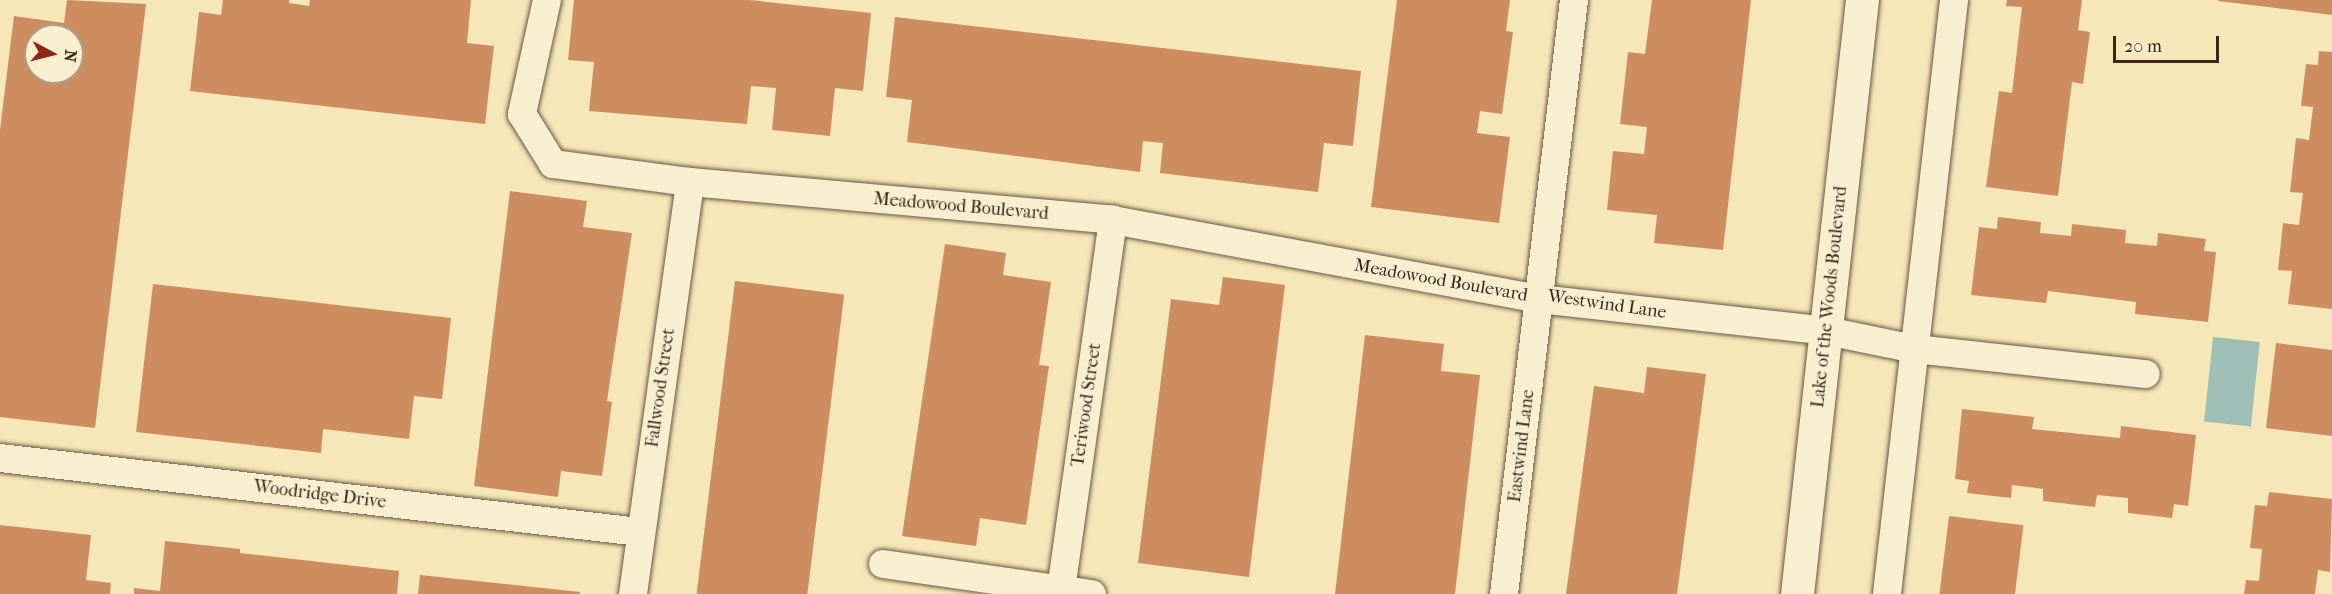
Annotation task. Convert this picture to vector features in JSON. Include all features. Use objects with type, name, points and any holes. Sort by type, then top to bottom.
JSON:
[{"type":"street","name":"Meadowood Boulevard","points":[[548,0],[522,114],[553,164],[690,182],[1113,220],[1539,299]]},
{"type":"street","name":"Westwind Lane","points":[[1574,0],[1539,299],[1827,331],[1915,349],[2146,374]]},
{"type":"street","name":"Lake of the Woods Boulevard","points":[[1797,594],[1862,0]]},
{"type":"street","points":[[1887,594],[1954,0]]},
{"type":"street","name":"Fallwood Street","points":[[633,594],[690,182]]},
{"type":"street","name":"Teriwood Street","points":[[1061,590],[1113,220]]},
{"type":"street","name":"Eastwind Lane","points":[[1504,594],[1539,299]]},
{"type":"street","name":"Woodridge Drive","points":[[0,458],[640,531]]},
{"type":"street","points":[[883,564],[1092,594]]},
{"type":"water","points":[[2213,337],[2260,342],[2251,426],[2204,422]]},
{"type":"building","points":[[67,0],[146,4],[95,428],[0,417],[0,130],[14,16],[64,23]]},
{"type":"building","points":[[223,0],[289,0],[289,3],[309,6],[310,0],[471,0],[467,43],[494,46],[485,124],[190,91],[199,12],[221,15]]},
{"type":"building","points":[[574,0],[749,0],[871,13],[863,91],[835,88],[830,136],[772,130],[776,88],[751,86],[747,124],[589,111],[594,62],[568,60]]},
{"type":"building","points":[[1397,0],[1510,0],[1506,31],[1513,32],[1502,114],[1480,111],[1477,133],[1510,137],[1499,223],[1371,207]]},
{"type":"building","points":[[1652,0],[1751,0],[1723,250],[1654,243],[1657,215],[1607,210],[1613,151],[1644,154],[1647,127],[1620,124],[1628,52],[1645,54]]},
{"type":"building","points":[[2007,0],[2082,0],[2078,30],[2090,32],[2083,84],[2072,82],[2058,196],[1986,187],[1999,91],[2012,93],[2022,7],[2006,6]]},
{"type":"building","points":[[2218,0],[2332,0],[2332,15],[2218,1]]},
{"type":"building","points":[[895,17],[1361,71],[1353,146],[1324,143],[1318,192],[1160,173],[1163,143],[1143,141],[1140,172],[907,142],[912,100],[886,97]]},
{"type":"building","points":[[2319,51],[2332,52],[2332,309],[2288,304],[2292,271],[2278,270],[2283,223],[2299,225],[2303,193],[2290,192],[2296,138],[2309,140],[2313,107],[2301,106],[2306,64],[2318,65]]},
{"type":"building","points":[[510,191],[587,201],[583,227],[632,233],[607,401],[612,402],[602,476],[561,471],[558,497],[474,486]]},
{"type":"building","points":[[1998,217],[2041,222],[2040,233],[2071,236],[2072,224],[2126,230],[2125,243],[2157,246],[2158,233],[2206,239],[2204,251],[2216,252],[2208,322],[2135,314],[2136,302],[2048,291],[2046,303],[1971,295],[1979,227],[1997,229]]},
{"type":"building","points":[[945,244],[1006,253],[1003,275],[1051,282],[1039,365],[1049,366],[1026,525],[980,518],[976,546],[902,536]]},
{"type":"building","points":[[1223,277],[1285,285],[1249,577],[1138,563],[1171,299],[1219,305]]},
{"type":"building","points":[[735,281],[844,294],[807,594],[697,594]]},
{"type":"building","points":[[153,284],[451,318],[442,399],[414,396],[409,439],[323,429],[321,453],[136,432]]},
{"type":"building","points":[[1365,335],[1444,344],[1441,371],[1480,375],[1455,594],[1335,594]]},
{"type":"building","points":[[2276,343],[2332,350],[2332,436],[2266,428]]},
{"type":"building","points":[[1647,367],[1706,374],[1677,594],[1566,594],[1594,386],[1644,393]]},
{"type":"building","points":[[1962,409],[2034,417],[2032,429],[2120,438],[2121,426],[2196,435],[2188,506],[2174,504],[2172,518],[2128,513],[2128,498],[2097,495],[2095,507],[2043,501],[2043,489],[2012,485],[2011,498],[1967,493],[1969,481],[1955,479]]},
{"type":"building","points":[[2269,492],[2332,499],[2330,572],[2318,570],[2315,594],[2244,594],[2246,580],[2259,581],[2262,549],[2250,548],[2255,505],[2267,506]]},
{"type":"building","points":[[1949,516],[2023,525],[2015,594],[1939,594]]},
{"type":"building","points":[[0,525],[91,535],[86,580],[111,583],[110,594],[0,594]]},
{"type":"building","points":[[165,541],[240,549],[240,553],[399,571],[397,594],[134,594],[134,588],[160,591]]},
{"type":"building","points":[[420,575],[580,592],[580,594],[418,594]]}]
